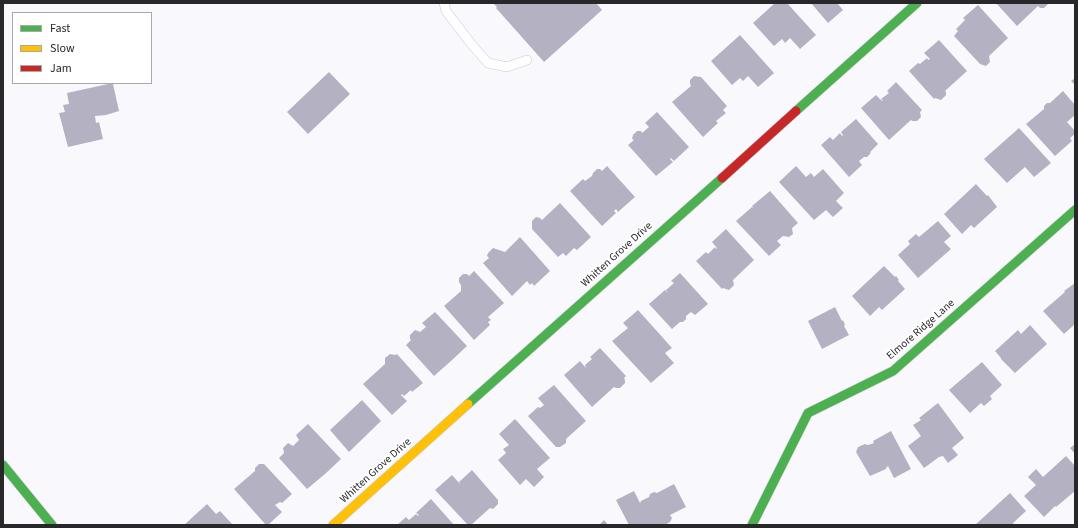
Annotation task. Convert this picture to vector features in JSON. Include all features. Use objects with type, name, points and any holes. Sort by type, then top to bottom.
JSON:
[{"type":"street","name":"Whitten Grove Drive","points":[[333,525],[916,3]]},
{"type":"street","name":"Elmore Ridge Lane","points":[[752,525],[808,412],[893,371],[1075,210]]},
{"type":"street","points":[[3,465],[52,525]]},
{"type":"lane","points":[[444,3],[446,10],[472,45],[488,63],[507,66],[527,60]]},
{"type":"building","points":[[493,3],[596,3],[602,10],[544,62]]},
{"type":"building","points":[[775,3],[787,3],[816,35],[800,49],[790,38],[785,43],[782,39],[774,46],[753,23]]},
{"type":"building","points":[[811,3],[837,3],[843,10],[828,23]]},
{"type":"building","points":[[996,3],[1049,3],[1044,8],[1040,8],[1038,6],[1017,26]]},
{"type":"building","points":[[978,5],[1008,38],[989,56],[990,62],[986,66],[980,64],[954,36],[958,31],[956,29],[965,20],[963,18]]},
{"type":"building","points":[[740,35],[774,73],[758,87],[748,76],[743,81],[740,78],[732,85],[711,61]]},
{"type":"building","points":[[939,40],[967,71],[945,91],[946,95],[941,100],[934,99],[909,71],[918,63],[920,64],[927,58],[928,60],[930,59],[924,53]]},
{"type":"building","points":[[329,72],[350,94],[308,134],[287,112]]},
{"type":"building","points":[[694,76],[701,77],[727,106],[723,110],[726,113],[716,121],[718,123],[703,137],[672,102],[691,86],[690,80]]},
{"type":"building","points":[[1075,78],[1075,85],[1071,81]]},
{"type":"building","points":[[896,82],[922,110],[920,112],[921,117],[917,121],[911,120],[889,140],[861,108],[876,95],[883,101],[881,99],[889,93],[887,91]]},
{"type":"building","points":[[113,84],[119,111],[106,115],[95,116],[96,123],[99,122],[103,139],[68,147],[59,113],[65,112],[63,105],[69,104],[67,93]]},
{"type":"building","points":[[1063,91],[1075,105],[1075,115],[1067,122],[1075,131],[1075,134],[1070,138],[1072,141],[1055,156],[1026,124],[1044,109],[1044,106],[1047,103],[1050,103]]},
{"type":"building","points":[[657,112],[689,147],[674,161],[671,158],[670,159],[673,162],[656,176],[628,145],[634,140],[632,139],[633,135],[637,131],[641,131],[642,133],[649,127],[645,123]]},
{"type":"building","points":[[856,119],[878,144],[867,157],[864,157],[859,161],[862,165],[849,177],[821,145],[830,137],[833,140],[840,133],[842,136],[843,135],[841,132]]},
{"type":"building","points":[[1019,128],[1051,163],[1034,177],[1025,167],[1007,183],[984,159]]},
{"type":"building","points":[[607,166],[635,197],[618,212],[616,209],[614,211],[616,213],[602,226],[570,191],[583,179],[585,181],[592,176],[597,169],[602,171]]},
{"type":"building","points":[[796,166],[806,177],[811,173],[814,177],[823,169],[844,193],[836,201],[843,208],[833,217],[826,210],[814,220],[779,182]]},
{"type":"building","points":[[976,184],[987,196],[988,195],[997,207],[974,228],[971,225],[962,234],[944,214]]},
{"type":"building","points":[[770,191],[798,223],[792,228],[793,234],[789,237],[783,236],[777,241],[781,245],[769,256],[736,221],[752,207],[754,209],[752,206]]},
{"type":"building","points":[[560,203],[591,237],[577,250],[574,248],[566,256],[563,253],[558,257],[532,229],[532,221],[536,217],[542,220]]},
{"type":"building","points":[[938,221],[951,236],[944,242],[951,249],[918,278],[898,255],[910,244],[908,241],[916,234],[919,237]]},
{"type":"building","points":[[726,229],[754,260],[733,280],[734,285],[729,290],[722,289],[696,261],[706,252],[708,254],[715,247],[716,249],[717,248],[712,242]]},
{"type":"building","points":[[520,237],[550,271],[534,286],[532,283],[530,285],[527,281],[512,296],[483,263],[489,258],[487,256],[488,253],[493,248],[505,252]]},
{"type":"building","points":[[884,266],[895,277],[896,276],[899,280],[898,281],[905,289],[882,310],[879,307],[870,316],[852,296]]},
{"type":"building","points":[[474,271],[504,303],[488,317],[491,320],[488,322],[490,325],[474,340],[444,306],[461,291],[459,278],[463,274],[467,274],[469,276]]},
{"type":"building","points":[[680,273],[708,304],[695,315],[691,312],[686,316],[686,319],[683,322],[680,322],[672,329],[649,304],[665,290],[668,293],[666,290],[674,283],[671,281]]},
{"type":"building","points":[[1075,283],[1075,324],[1064,334],[1043,311],[1065,292],[1064,291]]},
{"type":"building","points":[[835,307],[842,321],[843,320],[844,326],[849,335],[822,349],[808,321]]},
{"type":"building","points":[[638,310],[672,348],[665,353],[674,363],[651,383],[612,341],[628,328],[623,323]]},
{"type":"building","points":[[435,312],[467,346],[434,376],[406,345],[411,340],[410,335],[415,330],[420,332],[426,327],[422,323]]},
{"type":"building","points":[[1030,325],[1047,344],[1015,373],[995,351],[1018,330],[1021,334]]},
{"type":"building","points":[[600,348],[626,376],[624,378],[625,383],[620,388],[614,387],[592,407],[564,375],[580,361],[586,368],[585,365],[592,359],[590,357]]},
{"type":"building","points":[[390,354],[397,354],[423,383],[412,392],[411,390],[404,396],[402,394],[401,395],[407,401],[392,415],[363,384],[385,364],[385,358]]},
{"type":"building","points":[[982,362],[1002,385],[990,396],[992,399],[984,406],[981,403],[970,413],[949,390]]},
{"type":"building","points":[[554,385],[586,421],[566,439],[566,443],[560,447],[556,447],[528,416],[538,407],[540,408],[544,405],[538,398]]},
{"type":"building","points":[[362,400],[381,421],[349,452],[330,430]]},
{"type":"building","points":[[938,403],[964,438],[952,448],[958,455],[948,463],[943,456],[939,457],[924,468],[908,446],[921,436],[913,425],[921,420],[919,418]]},
{"type":"building","points":[[515,419],[550,458],[537,469],[544,477],[534,487],[526,479],[520,485],[498,460],[506,453],[503,449],[509,445],[499,434]]},
{"type":"building","points":[[308,424],[341,459],[307,489],[279,458],[284,453],[283,448],[288,443],[293,446],[299,440],[296,435]]},
{"type":"building","points":[[891,431],[911,469],[894,478],[888,466],[886,469],[870,476],[856,452],[858,447],[865,444],[868,445],[874,443],[873,441]]},
{"type":"building","points":[[1075,444],[1075,454],[1070,448]]},
{"type":"building","points":[[1066,456],[1075,466],[1075,491],[1056,507],[1055,506],[1044,517],[1024,496],[1036,485],[1028,477],[1036,469],[1043,477]]},
{"type":"building","points":[[259,464],[264,464],[292,494],[282,503],[280,502],[275,505],[282,512],[268,525],[266,525],[234,489],[255,471],[255,468]]},
{"type":"building","points":[[472,470],[498,500],[498,504],[493,509],[490,508],[471,525],[468,525],[435,490],[452,475],[461,485],[459,482]]},
{"type":"building","points":[[674,484],[686,507],[670,515],[672,518],[670,522],[665,525],[629,525],[616,500],[634,491],[640,503],[649,497],[650,494],[654,492],[657,493]]},
{"type":"building","points":[[1010,493],[1026,511],[1013,523],[1014,525],[975,525]]},
{"type":"building","points":[[431,499],[454,525],[397,525],[406,517],[409,520],[416,514],[418,516],[419,515],[416,513]]},
{"type":"building","points":[[207,504],[216,514],[220,511],[233,525],[184,525]]},
{"type":"building","points":[[604,520],[608,525],[599,525]]},
{"type":"traffic: fast","points":[[796,111],[917,3]]},
{"type":"traffic: fast","points":[[468,404],[722,178]]},
{"type":"traffic: fast","points":[[752,525],[808,413],[893,371],[1075,210]]},
{"type":"traffic: fast","points":[[3,465],[52,525]]},
{"type":"traffic: slow","points":[[333,525],[468,404]]},
{"type":"traffic: jam","points":[[722,178],[796,111]]}]
